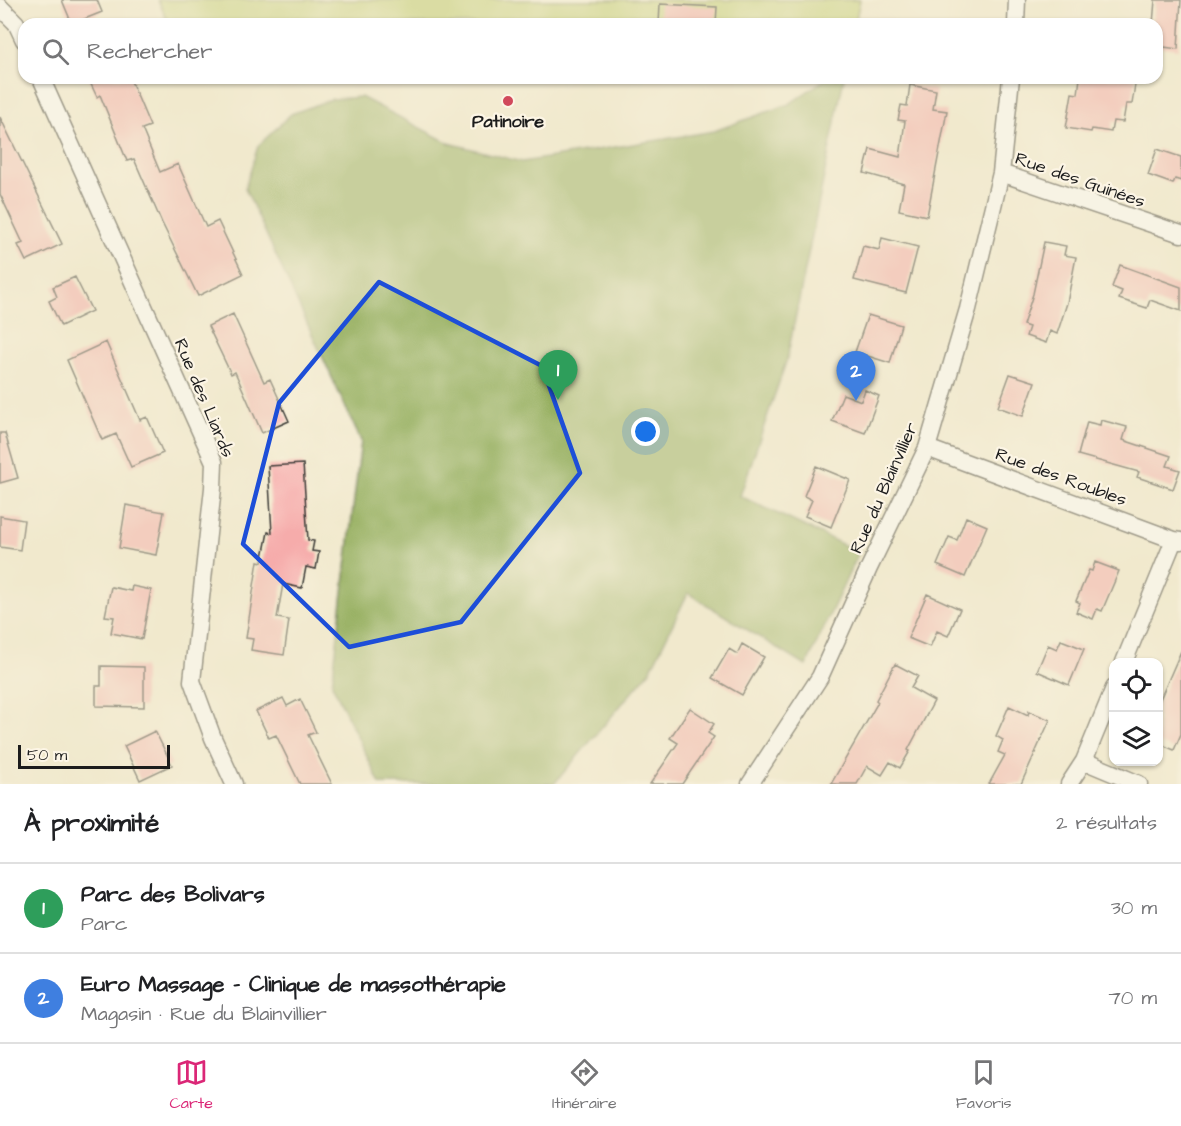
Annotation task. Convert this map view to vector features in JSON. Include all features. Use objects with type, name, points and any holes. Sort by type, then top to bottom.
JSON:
[{"type":"street","points":[[1016,18],[1017,0]]},
{"type":"street","points":[[0,7],[18,27]]},
{"type":"street","name":"Rue des Liards","points":[[44,84],[214,462],[192,681],[213,738],[234,784]]},
{"type":"street","name":"Rue du Blainvillier","points":[[750,784],[820,677],[927,448],[968,309],[1001,173],[1010,84]]},
{"type":"street","name":"Rue des Guinées","points":[[1001,173],[1181,234]]},
{"type":"street","name":"Rue des Roubles","points":[[927,448],[1178,540]]},
{"type":"street","points":[[1126,658],[1178,540]]},
{"type":"street","points":[[1069,784],[1084,761],[1109,698]]},
{"type":"street","points":[[1084,761],[1140,784]]},
{"type":"highlighted area","points":[[379,282],[542,366],[580,473],[461,622],[349,647],[243,544],[279,403]]},
{"type":"green space","points":[[158,0],[860,0],[856,18],[166,18]]},
{"type":"green space","points":[[818,84],[843,84],[787,359],[740,496],[859,552],[806,666],[688,593],[650,671],[554,784],[380,784],[332,684],[361,441],[245,188],[258,146],[291,114],[332,99],[361,97],[449,143],[522,162],[714,131],[789,104]]},
{"type":"building","points":[[62,0],[97,0],[102,12],[87,18],[70,18]]},
{"type":"building","points":[[1155,0],[1181,0],[1178,49],[1163,47],[1163,18],[1154,18]]},
{"type":"building","points":[[660,4],[717,7],[716,18],[659,18]]},
{"type":"building","points":[[91,84],[132,84],[150,126],[142,129],[160,172],[178,164],[206,227],[218,221],[243,274],[198,296],[134,159],[127,161],[100,95],[97,97]]},
{"type":"building","points":[[1079,84],[1135,84],[1132,104],[1126,104],[1123,122],[1113,121],[1111,132],[1066,128],[1072,93],[1078,94]]},
{"type":"building","points":[[910,85],[936,90],[933,109],[947,111],[927,216],[899,210],[904,184],[864,173],[870,149],[900,157],[905,121],[898,120],[901,105],[907,106]]},
{"type":"building","points":[[0,117],[62,244],[26,261],[18,245],[23,243],[0,194]]},
{"type":"building","points":[[1157,149],[1181,157],[1181,181],[1175,179],[1173,184],[1148,175]]},
{"type":"building","points":[[882,238],[918,247],[906,293],[854,280],[863,246],[879,250]]},
{"type":"building","points":[[1044,242],[1066,246],[1064,255],[1076,257],[1067,303],[1057,334],[1050,331],[1046,343],[1026,336],[1029,327],[1023,325],[1033,294]]},
{"type":"building","points":[[1120,265],[1181,287],[1181,311],[1150,300],[1147,308],[1119,299],[1122,291],[1112,287]]},
{"type":"building","points":[[75,277],[92,311],[61,326],[49,301],[57,297],[53,287]]},
{"type":"building","points":[[233,314],[264,382],[270,379],[289,421],[262,433],[235,372],[231,374],[208,326]]},
{"type":"building","points":[[868,315],[901,325],[890,363],[855,352]]},
{"type":"building","points":[[106,342],[140,420],[147,417],[163,453],[131,467],[116,434],[102,440],[67,360]]},
{"type":"building","points":[[1010,374],[1035,382],[1023,416],[998,407]]},
{"type":"building","points":[[865,390],[879,396],[865,433],[832,421],[843,394],[861,401]]},
{"type":"building","points":[[1101,420],[1127,427],[1123,440],[1171,456],[1167,466],[1180,470],[1173,489],[1137,477],[1139,472],[1078,455],[1087,422],[1100,425]]},
{"type":"building","points":[[0,433],[5,433],[18,478],[0,483]]},
{"type":"building","points":[[303,464],[308,540],[314,541],[312,551],[319,552],[316,569],[306,567],[302,588],[283,584],[277,618],[289,620],[284,655],[251,650],[253,639],[246,638],[258,561],[262,562],[268,532],[272,533],[268,466]]},
{"type":"building","points":[[816,466],[850,480],[831,527],[805,516],[812,500],[804,496]]},
{"type":"building","points":[[126,505],[164,512],[156,555],[119,548]]},
{"type":"building","points":[[0,516],[24,520],[20,550],[0,547]]},
{"type":"building","points":[[966,517],[987,526],[965,577],[937,565],[949,537],[957,540]]},
{"type":"building","points":[[1095,562],[1119,571],[1102,611],[1097,609],[1093,619],[1076,612],[1080,603],[1076,601],[1089,570],[1092,571]]},
{"type":"building","points":[[132,586],[151,590],[142,639],[111,633],[114,617],[105,616],[111,587],[131,591]]},
{"type":"building","points":[[927,594],[960,609],[948,636],[937,631],[930,647],[908,638]]},
{"type":"building","points":[[1061,640],[1084,649],[1069,685],[1037,671],[1048,645],[1057,649]]},
{"type":"building","points":[[742,644],[764,657],[742,695],[712,678],[729,649],[737,654]]},
{"type":"building","points":[[1181,651],[1181,734],[1174,750],[1163,745],[1163,692]]},
{"type":"building","points":[[895,664],[918,676],[911,688],[934,701],[908,750],[910,751],[900,768],[890,762],[882,775],[867,766],[857,784],[831,784],[878,702],[876,700]]},
{"type":"building","points":[[101,666],[144,667],[144,707],[96,706],[96,686],[101,686]]},
{"type":"building","points":[[283,698],[287,706],[300,699],[316,732],[308,735],[332,784],[300,784],[276,735],[269,738],[256,711]]},
{"type":"building","points":[[1009,706],[1028,715],[1029,711],[1050,720],[1021,784],[989,784],[1005,755],[998,752],[1003,740],[996,736]]},
{"type":"building","points":[[690,708],[714,724],[708,733],[714,737],[682,784],[650,784],[678,743],[670,738]]},
{"type":"building","points":[[155,731],[172,765],[140,780],[124,746]]},
{"type":"place","name":"Patinoire","points":[[508,101]]},
{"type":"place","name":"Parc des Bolivars","points":[[558,400]]},
{"type":"place","name":"Euro Massage - Clinique de massothérapie","points":[[856,401]]}]
